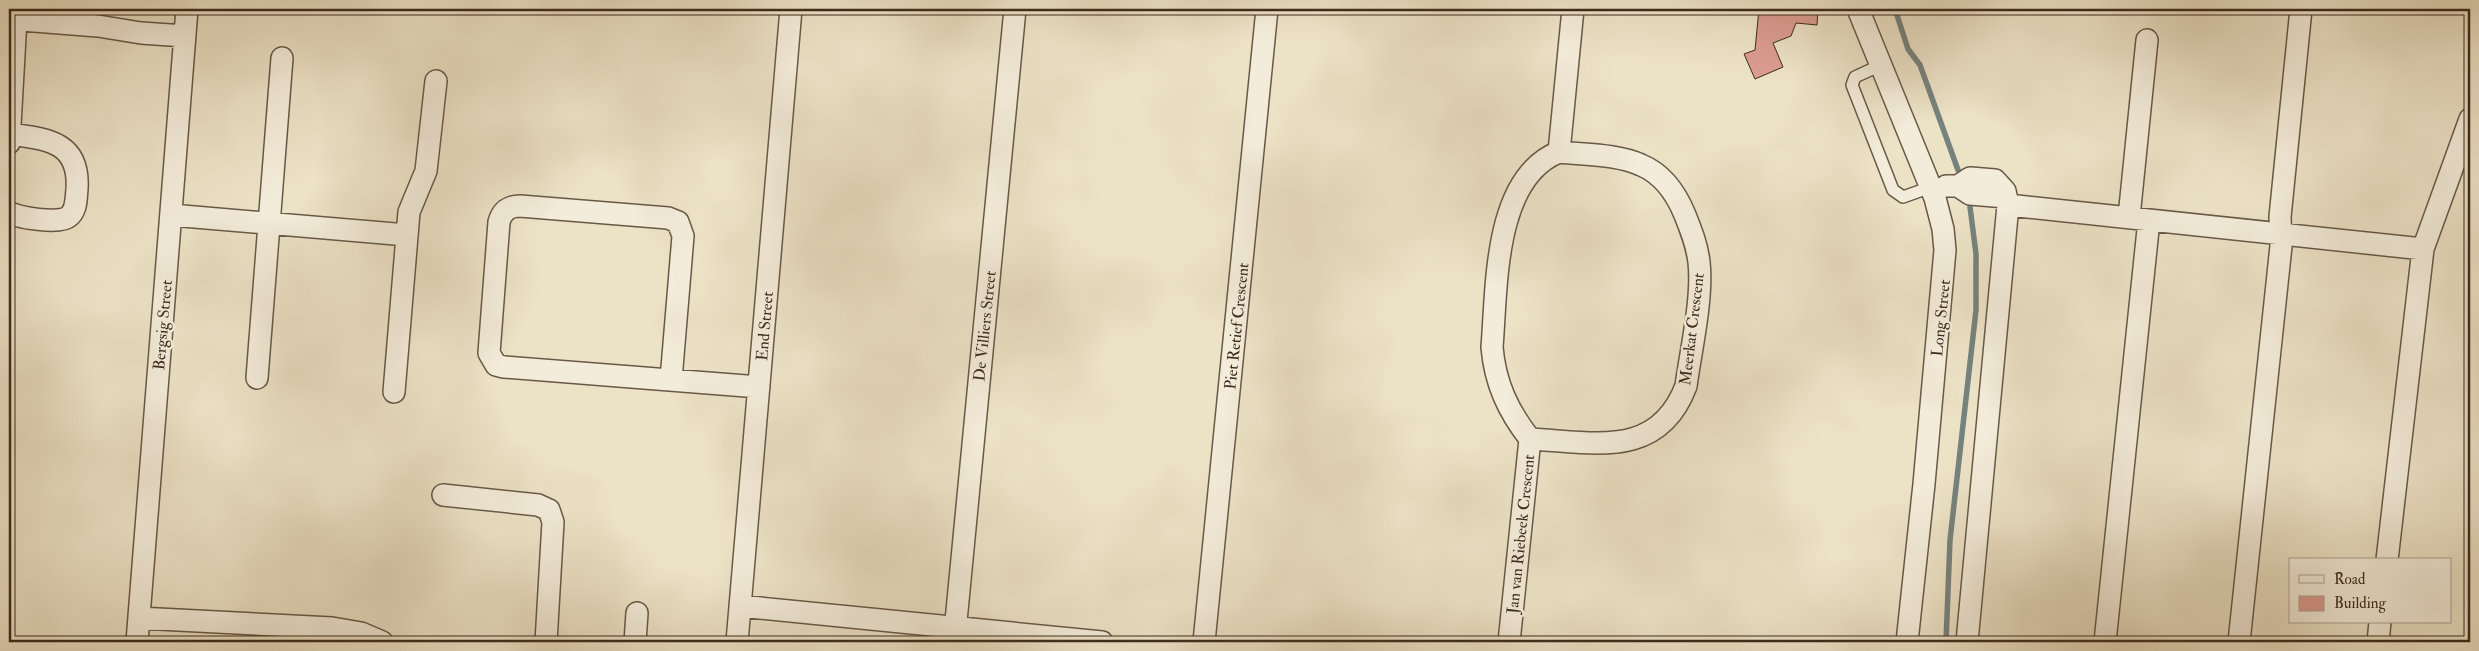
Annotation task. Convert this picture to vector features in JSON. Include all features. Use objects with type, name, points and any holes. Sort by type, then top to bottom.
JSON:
[{"type":"street","name":"Bergsig Street","points":[[137,642],[187,9]]},
{"type":"street","name":"End Street","points":[[737,642],[791,9]]},
{"type":"street","name":"De Villiers Street","points":[[954,635],[1015,9]]},
{"type":"street","name":"Piet Retief Crescent","points":[[1204,642],[1268,9]]},
{"type":"street","points":[[1559,152],[1573,9]]},
{"type":"street","name":"Long Street","points":[[1858,9],[1931,187],[1943,229],[1945,271],[1907,642]]},
{"type":"street","points":[[2239,642],[2301,9]]},
{"type":"street","points":[[9,212],[22,217],[56,220],[68,218],[74,210],[77,182],[74,163],[60,146],[49,140],[9,138],[13,19],[98,17],[142,33],[185,36]]},
{"type":"street","points":[[2105,642],[2139,219],[2147,40]]},
{"type":"street","points":[[257,378],[282,58]]},
{"type":"street","points":[[394,392],[409,212],[426,171],[436,81]]},
{"type":"street","points":[[2387,558],[2423,249],[2470,119]]},
{"type":"street","name":"Meerkat Crescent","points":[[1530,439],[1624,442],[1646,435],[1665,422],[1682,399],[1686,386],[1699,282],[1696,243],[1682,207],[1670,186],[1662,178],[1648,168],[1627,160],[1559,152]]},
{"type":"street","name":"Jan van Riebeek Crescent","points":[[1510,642],[1530,439],[1519,426],[1503,396],[1494,363],[1492,347],[1501,237],[1514,200],[1534,168],[1541,161],[1559,152]]},
{"type":"street","points":[[1931,187],[1958,186],[1970,194],[2007,201],[2139,219],[2423,249]]},
{"type":"street","points":[[1968,642],[2007,201]]},
{"type":"street","points":[[671,380],[684,236],[678,222],[668,218],[520,206],[514,206],[504,212],[500,222],[488,353],[492,362],[504,367],[759,387]]},
{"type":"street","points":[[171,216],[407,235]]},
{"type":"street","points":[[443,495],[538,505],[549,510],[553,522],[546,642]]},
{"type":"street","points":[[740,606],[954,635],[1102,642]]},
{"type":"street","points":[[635,642],[637,613]]},
{"type":"street","points":[[139,618],[332,628],[361,633],[380,642]]},
{"type":"street","points":[[2378,642],[2380,624]]},
{"type":"lane","points":[[1881,65],[1855,77],[1852,85],[1893,190],[1903,197],[1931,187]]},
{"type":"building","points":[[1759,9],[1818,9],[1817,25],[1796,23],[1791,36],[1773,43],[1783,67],[1755,79],[1744,54],[1755,50]]},
{"type":"waterway","points":[[1895,9],[1908,49],[1920,65],[1958,170]]},
{"type":"waterway","points":[[1946,642],[1950,540],[1976,310],[1976,254],[1969,199]]}]
